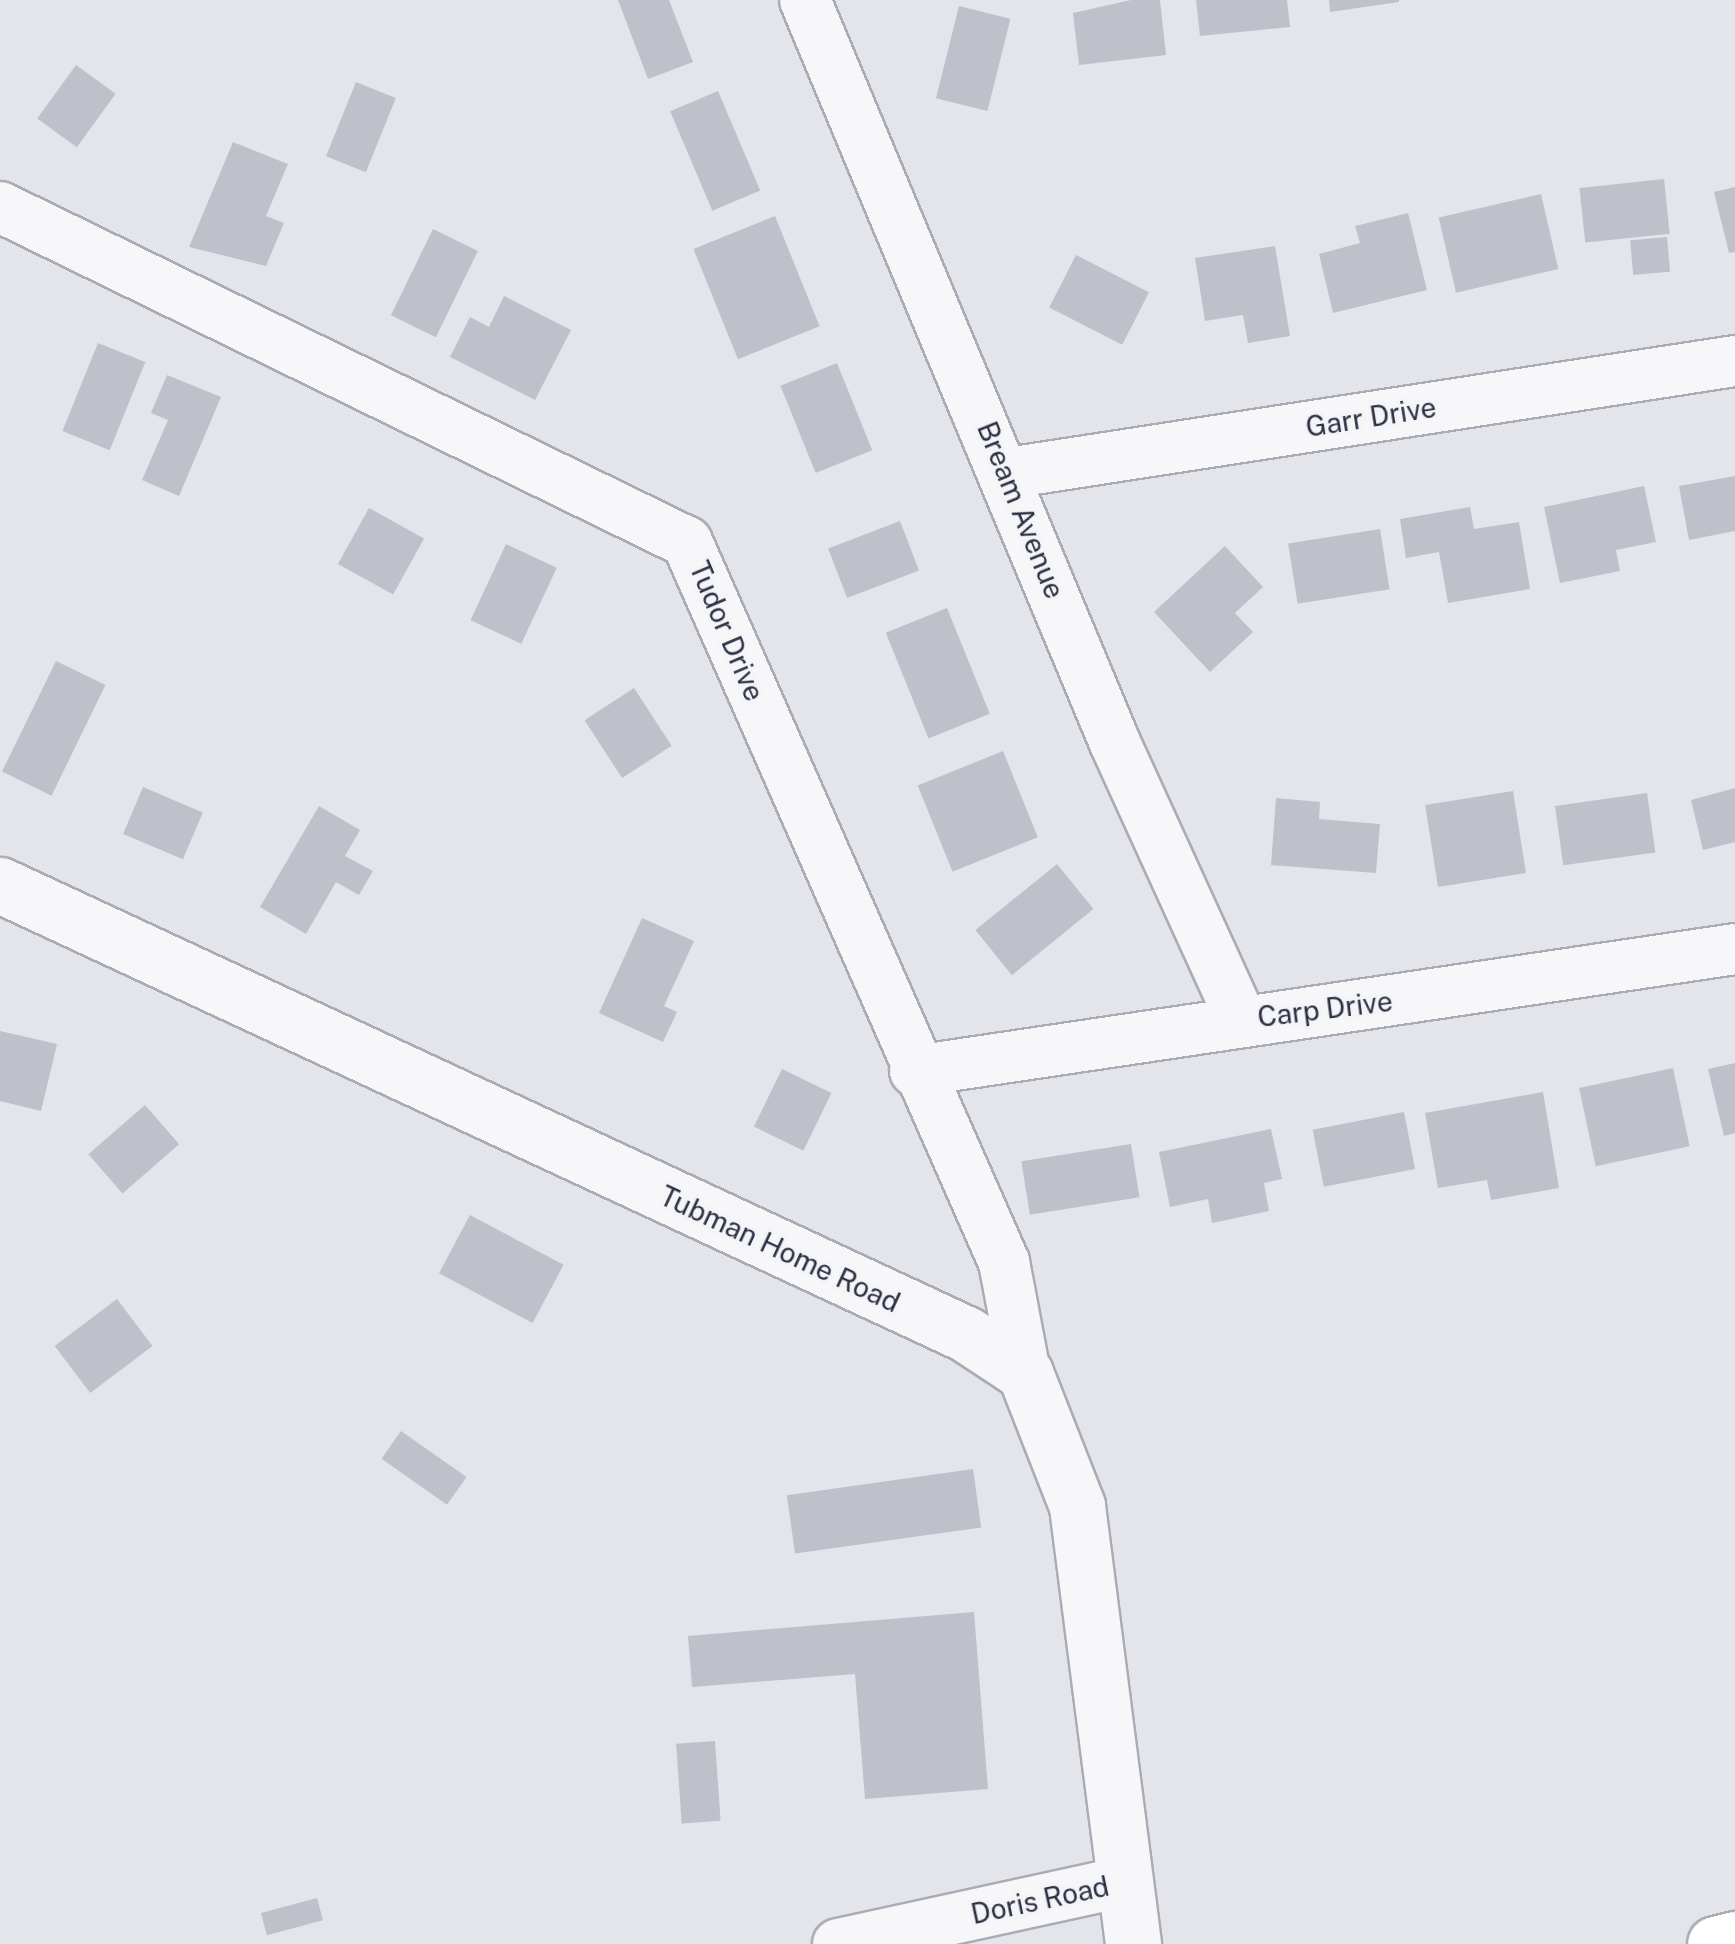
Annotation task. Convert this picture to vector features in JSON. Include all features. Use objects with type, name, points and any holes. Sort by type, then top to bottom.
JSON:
[{"type":"highway","points":[[1715,1944],[1735,1939]]},
{"type":"street","name":"Bream Avenue","points":[[804,0],[1008,473],[1115,743],[1241,1019]]},
{"type":"street","name":"Tudor Drive","points":[[0,207],[687,542],[915,1071],[1004,1262],[1026,1374]]},
{"type":"street","name":"Garr Drive","points":[[1008,473],[1735,361]]},
{"type":"street","name":"Tubman Home Road","points":[[0,885],[966,1334],[1026,1374]]},
{"type":"street","name":"Carp Drive","points":[[915,1071],[1241,1019],[1735,950]]},
{"type":"street","points":[[1026,1374],[1078,1506],[1133,1944]]},
{"type":"street","name":"Doris Road","points":[[838,1944],[1126,1881]]},
{"type":"building","points":[[618,0],[669,0],[693,62],[648,79]]},
{"type":"building","points":[[1131,0],[1160,0],[1166,55],[1079,65],[1073,13]]},
{"type":"building","points":[[1196,0],[1287,0],[1290,27],[1200,36]]},
{"type":"building","points":[[1329,0],[1399,0],[1399,2],[1330,12]]},
{"type":"building","points":[[959,6],[1010,19],[987,111],[936,98]]},
{"type":"building","points":[[76,65],[116,94],[77,147],[37,118]]},
{"type":"building","points":[[356,82],[396,98],[366,172],[326,156]]},
{"type":"building","points":[[718,91],[760,190],[712,211],[670,111]]},
{"type":"building","points":[[233,142],[288,164],[266,216],[284,223],[266,266],[189,247]]},
{"type":"building","points":[[1664,179],[1670,234],[1585,243],[1579,188]]},
{"type":"building","points":[[1735,187],[1735,252],[1729,253],[1714,192]]},
{"type":"building","points":[[1541,194],[1558,269],[1456,293],[1439,218]]},
{"type":"building","points":[[1408,213],[1427,290],[1333,313],[1319,254],[1360,243],[1355,226]]},
{"type":"building","points":[[775,216],[820,326],[738,359],[693,249]]},
{"type":"building","points":[[433,229],[478,251],[436,337],[391,315]]},
{"type":"building","points":[[1667,237],[1670,272],[1633,275],[1630,240]]},
{"type":"building","points":[[1275,246],[1290,336],[1248,343],[1243,315],[1205,321],[1195,258]]},
{"type":"building","points":[[1076,255],[1149,292],[1122,345],[1049,308]]},
{"type":"building","points":[[504,296],[571,330],[535,400],[450,357],[470,317],[489,327]]},
{"type":"building","points":[[98,343],[145,362],[110,450],[62,431]]},
{"type":"building","points":[[837,363],[872,450],[816,473],[780,386]]},
{"type":"building","points":[[167,375],[221,397],[179,496],[142,480],[168,420],[151,413]]},
{"type":"building","points":[[1735,476],[1735,531],[1689,540],[1679,486]]},
{"type":"building","points":[[1644,486],[1656,542],[1616,550],[1620,571],[1560,583],[1544,507]]},
{"type":"building","points":[[1470,507],[1474,529],[1519,522],[1530,589],[1448,603],[1439,552],[1406,558],[1400,519]]},
{"type":"building","points":[[369,508],[424,539],[393,595],[338,564]]},
{"type":"building","points":[[900,521],[919,570],[847,598],[828,549]]},
{"type":"building","points":[[1380,529],[1390,589],[1298,604],[1288,544]]},
{"type":"building","points":[[506,544],[557,568],[521,644],[471,620]]},
{"type":"building","points":[[1225,546],[1263,587],[1235,613],[1253,632],[1210,672],[1154,612]]},
{"type":"building","points":[[947,608],[990,714],[929,738],[886,633]]},
{"type":"building","points":[[56,661],[105,685],[52,796],[2,772]]},
{"type":"building","points":[[634,688],[672,746],[622,778],[585,720]]},
{"type":"building","points":[[1003,751],[1038,837],[953,872],[918,785]]},
{"type":"building","points":[[143,787],[203,812],[183,859],[123,834]]},
{"type":"building","points":[[1735,788],[1735,842],[1703,850],[1691,800]]},
{"type":"building","points":[[1513,791],[1526,873],[1438,887],[1425,805]]},
{"type":"building","points":[[1647,793],[1655,852],[1563,865],[1555,806]]},
{"type":"building","points":[[1276,798],[1320,802],[1319,819],[1380,824],[1376,873],[1271,865]]},
{"type":"building","points":[[319,806],[360,830],[345,856],[373,871],[359,895],[336,882],[306,934],[260,907]]},
{"type":"building","points":[[1057,864],[1094,909],[1012,975],[975,930]]},
{"type":"building","points":[[642,918],[694,941],[664,1006],[677,1012],[663,1042],[599,1013]]},
{"type":"building","points":[[0,1031],[57,1044],[41,1111],[0,1101]]},
{"type":"building","points":[[1735,1063],[1735,1133],[1724,1136],[1708,1069]]},
{"type":"building","points":[[1673,1068],[1690,1146],[1596,1166],[1579,1088]]},
{"type":"building","points":[[782,1069],[831,1093],[803,1151],[754,1127]]},
{"type":"building","points":[[1543,1092],[1559,1188],[1491,1200],[1487,1180],[1438,1188],[1425,1113]]},
{"type":"building","points":[[145,1105],[179,1144],[123,1193],[88,1154]]},
{"type":"building","points":[[1404,1112],[1415,1169],[1324,1187],[1313,1130]]},
{"type":"building","points":[[1271,1129],[1282,1179],[1264,1183],[1269,1211],[1212,1223],[1208,1199],[1170,1207],[1159,1152]]},
{"type":"building","points":[[1131,1144],[1139,1197],[1030,1215],[1021,1161]]},
{"type":"building","points":[[470,1215],[564,1265],[533,1323],[439,1273]]},
{"type":"building","points":[[117,1299],[153,1346],[90,1393],[55,1346]]},
{"type":"building","points":[[401,1431],[467,1477],[447,1505],[381,1459]]},
{"type":"building","points":[[973,1469],[981,1527],[795,1554],[787,1495]]},
{"type":"building","points":[[974,1612],[988,1789],[865,1799],[855,1674],[692,1687],[688,1636]]},
{"type":"building","points":[[715,1741],[721,1821],[682,1824],[676,1744]]},
{"type":"building","points":[[317,1898],[323,1920],[267,1935],[261,1913]]}]
